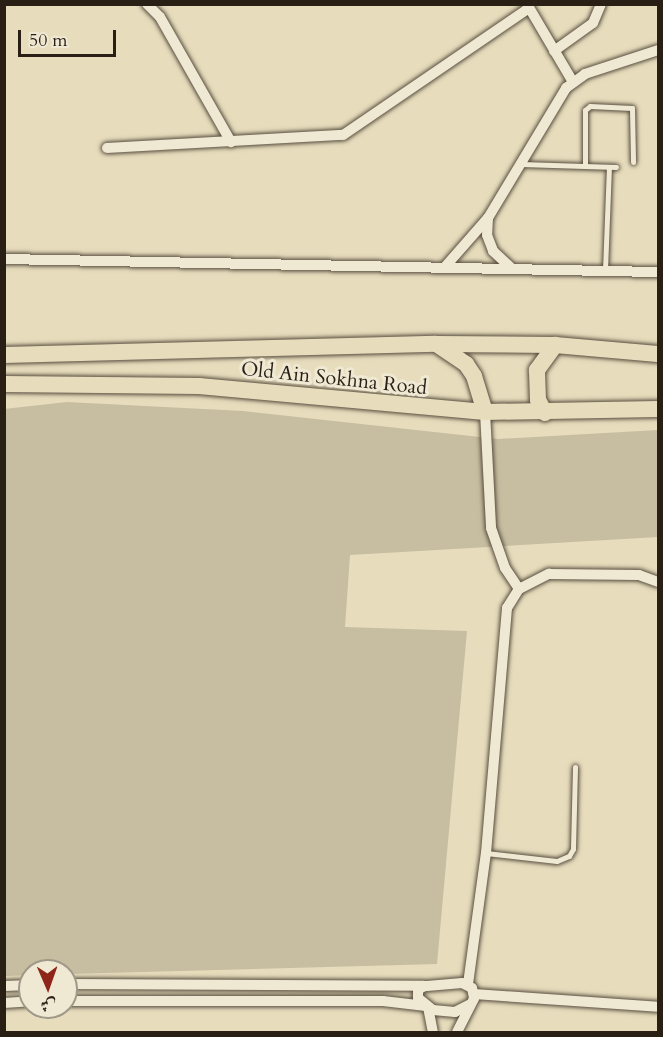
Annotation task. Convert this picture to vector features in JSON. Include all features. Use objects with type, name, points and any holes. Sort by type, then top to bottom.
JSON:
[{"type":"main road","name":"Old Ain Sokhna Road","points":[[4,355],[436,344],[555,345],[658,354]]},
{"type":"main road","points":[[436,344],[466,364],[474,376],[485,412]]},
{"type":"main road","points":[[545,413],[538,400],[536,378],[544,357],[555,345]]},
{"type":"main road","name":"Old Ain Sokhna Road","points":[[4,384],[199,386],[485,412],[658,410]]},
{"type":"street","points":[[147,4],[160,17],[231,142]]},
{"type":"street","points":[[554,51],[593,23],[601,4]]},
{"type":"street","points":[[107,148],[343,135],[528,6],[573,82]]},
{"type":"street","points":[[444,268],[488,218],[573,82],[592,71],[658,50]]},
{"type":"street","points":[[488,218],[487,235],[493,251],[512,270]]},
{"type":"street","points":[[4,259],[658,273]]},
{"type":"street","points":[[485,412],[491,528],[505,568],[519,589]]},
{"type":"street","points":[[457,1032],[469,1005],[471,989],[486,853],[504,619],[519,589],[549,574],[639,575],[658,582]]},
{"type":"street","points":[[78,984],[424,986],[658,1007]]},
{"type":"street","points":[[424,986],[417,994],[427,1006],[433,1032]]},
{"type":"street","points":[[78,1001],[383,1001],[455,1012],[469,1005]]},
{"type":"lane","points":[[585,166],[585,110],[590,106],[632,108],[633,162]]},
{"type":"lane","points":[[520,164],[616,167]]},
{"type":"lane","points":[[605,272],[609,167]]},
{"type":"lane","points":[[486,853],[557,861],[569,856],[573,849],[575,767]]},
{"type":"shaded area","points":[[67,402],[243,411],[498,439],[658,430],[658,537],[350,555],[345,627],[467,631],[437,964],[78,974],[78,959],[18,959],[18,975],[5,976],[4,409]]}]
